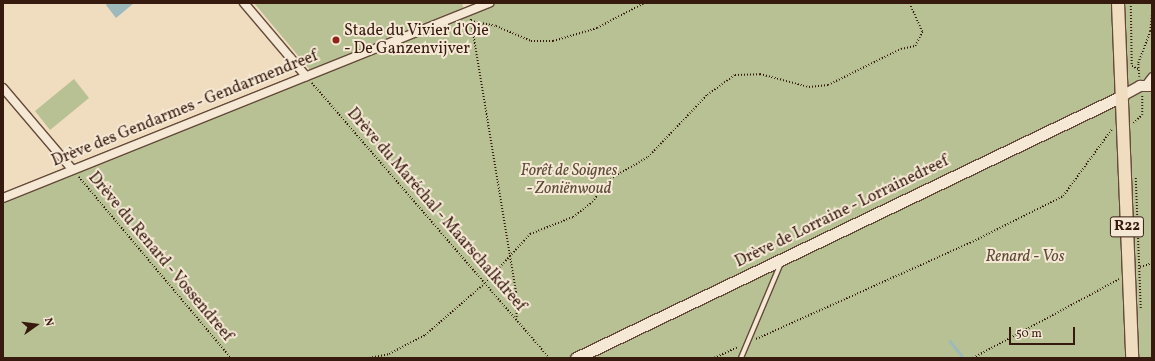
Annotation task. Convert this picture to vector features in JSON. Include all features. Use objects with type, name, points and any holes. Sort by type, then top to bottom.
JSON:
[{"type":"main road","name":"R22","points":[[1118,3],[1132,358]]},
{"type":"main road","name":"Drève de Lorraine - Lorrainedreef","points":[[576,358],[1122,96]]},
{"type":"street","points":[[244,3],[306,76]]},
{"type":"street","name":"Drève des Gendarmes - Gendarmendreef","points":[[3,198],[471,8],[489,3]]},
{"type":"street","points":[[1122,96],[1146,86],[1152,76]]},
{"type":"street","points":[[3,88],[72,169]]},
{"type":"lane","points":[[741,358],[782,259]]},
{"type":"path","points":[[471,21],[496,26],[531,41],[553,41],[597,28],[644,3]]},
{"type":"path","points":[[369,358],[389,354],[408,341],[417,341],[485,283],[509,253],[530,234],[573,217],[592,202],[610,178],[648,157],[707,95],[735,75],[760,74],[809,87],[828,85],[900,49],[915,46],[922,32],[909,3]]},
{"type":"path","points":[[1131,3],[1132,66],[1138,69],[1146,86],[1141,118],[1133,123],[1134,130]]},
{"type":"path","points":[[471,8],[471,21],[509,253],[517,320]]},
{"type":"path","points":[[1138,69],[1152,13]]},
{"type":"path","name":"Drève du Maréchal - Maarschalkdreef","points":[[306,76],[549,358]]},
{"type":"path","points":[[714,358],[970,243],[1063,196],[1107,135]]},
{"type":"path","name":"Drève du Renard - Vossendreef","points":[[72,169],[231,358]]},
{"type":"path","points":[[1136,174],[1142,313]]},
{"type":"path","points":[[973,358],[1129,273],[1152,263]]},
{"type":"green space","name":"Stade du Vivier d'Oie - De Ganzenvijver","points":[[254,3],[462,3],[464,10],[311,71]]},
{"type":"green space","name":"Forêt de Soignes - Zoniënwoud","points":[[493,3],[1152,3],[1152,358],[3,358],[3,199]]},
{"type":"green space","points":[[74,79],[89,98],[50,130],[35,111]]},
{"type":"water","points":[[108,3],[134,3],[116,18],[106,5]]},
{"type":"water","points":[[274,75],[274,79],[252,82],[251,78]]},
{"type":"waterway","points":[[950,341],[962,356]]},
{"type":"place","name":"Stade du Vivier d'Oie - De Ganzenvijver","points":[[336,40]]},
{"type":"park label","name":"Renard - Vos","points":[[1025,257]]}]
